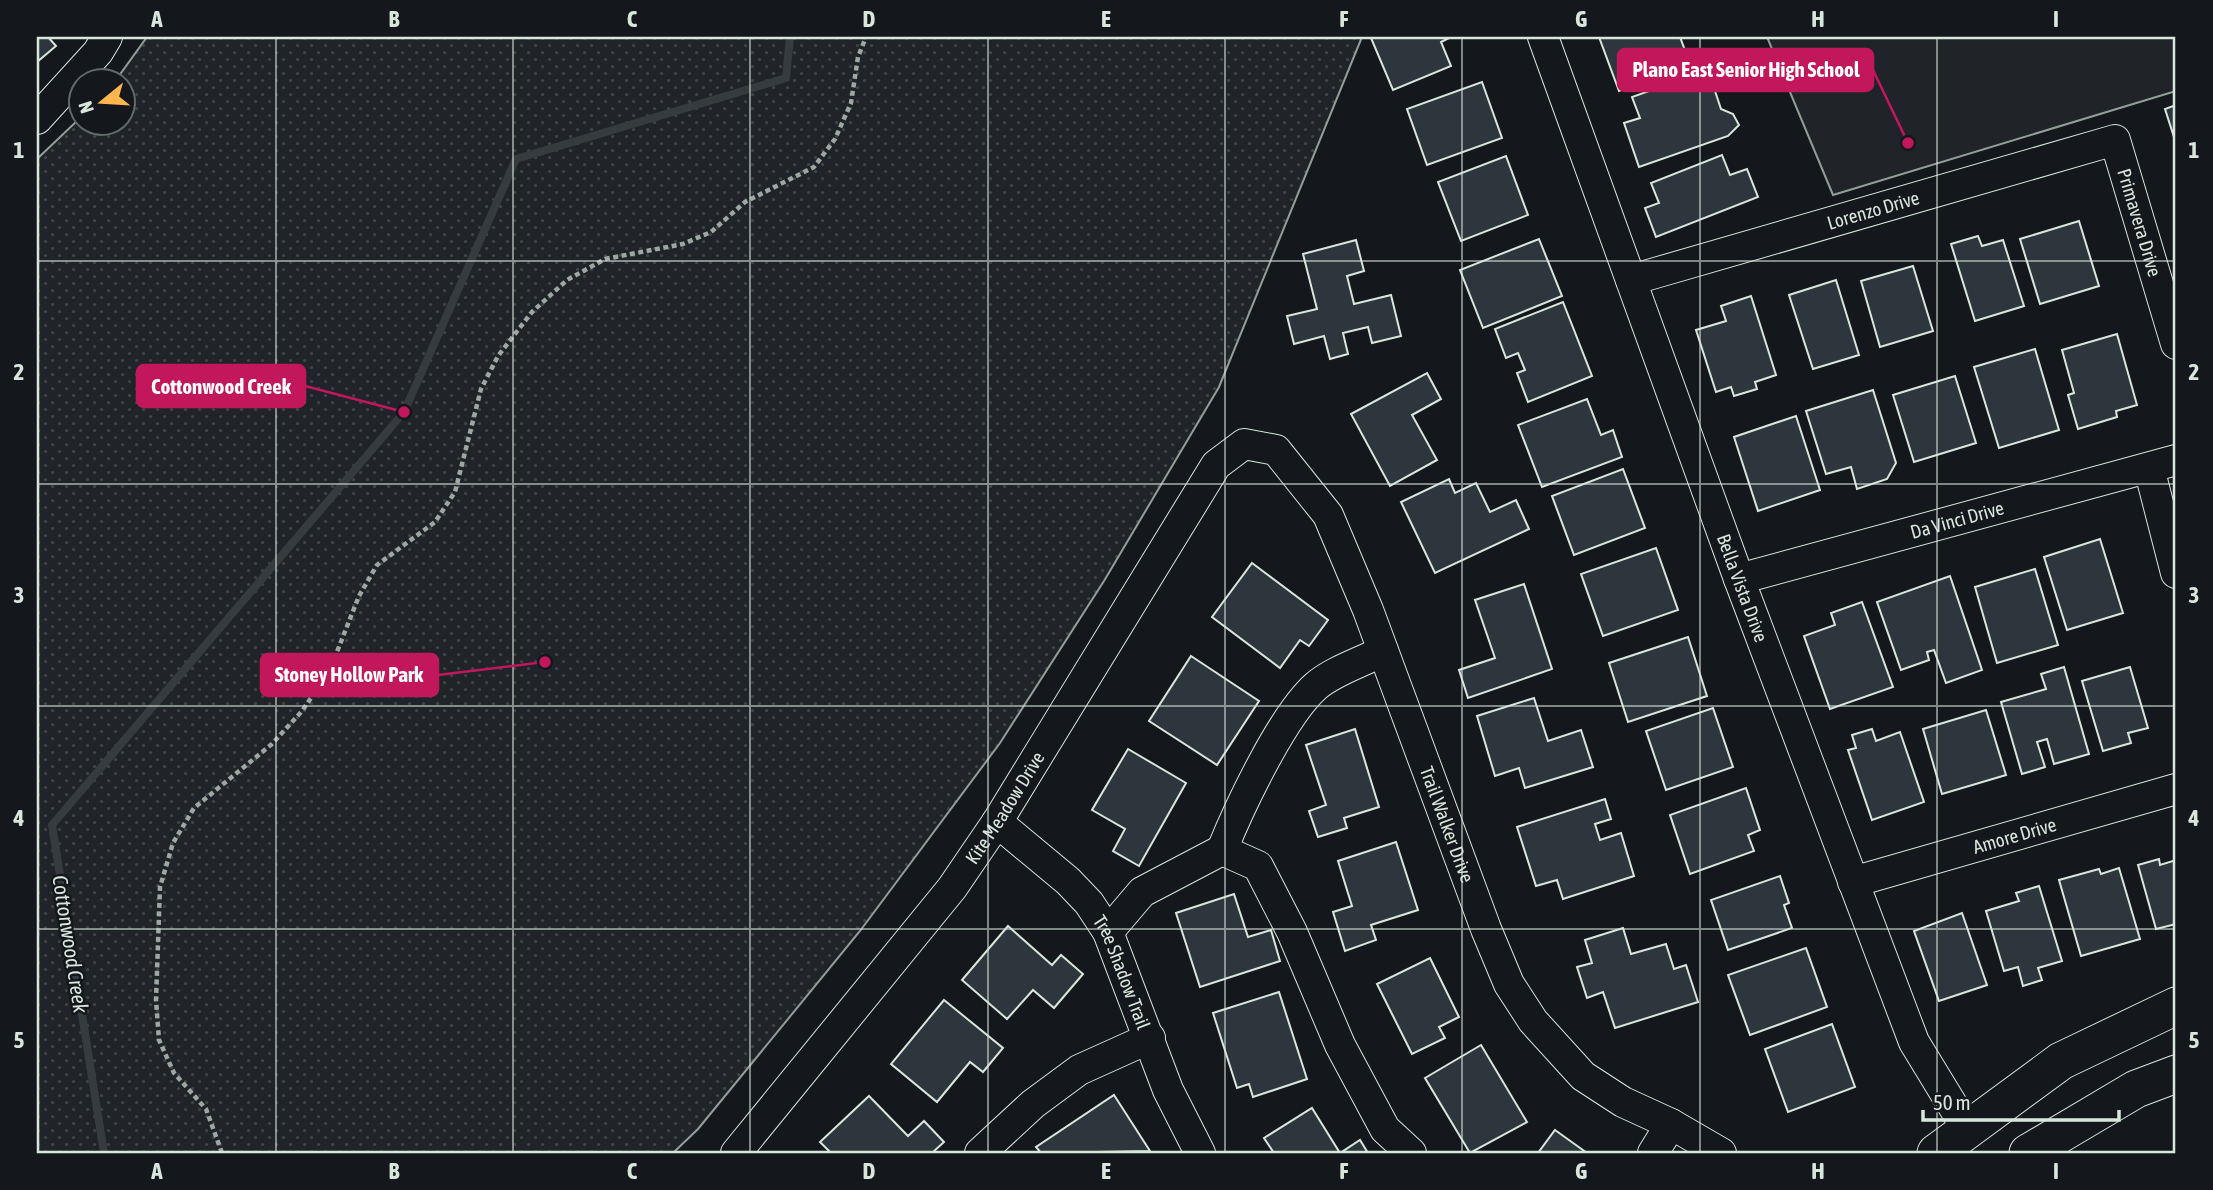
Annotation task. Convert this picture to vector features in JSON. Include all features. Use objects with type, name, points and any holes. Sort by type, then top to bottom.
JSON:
[{"type":"main road","points":[[1936,1153],[2061,1061],[2176,1006]]},
{"type":"main road","points":[[2028,1153],[2136,1089],[2176,1074]]},
{"type":"street","points":[[37,119],[98,52],[107,37]]},
{"type":"street","name":"Bella Vista Drive","points":[[1543,37],[1739,579],[1914,1042],[1967,1129]]},
{"type":"street","name":"Lorenzo Drive","points":[[1631,280],[2115,140]]},
{"type":"street","name":"Primavera Drive","points":[[2115,140],[2176,344]]},
{"type":"street","name":"Trail Walker Drive","points":[[1244,444],[1276,450],[1328,515],[1383,651],[1509,984],[1532,1021],[1583,1076],[1623,1102],[1671,1124],[1721,1153]]},
{"type":"street","name":"Kite Meadow Drive","points":[[736,1153],[952,888],[998,822],[1216,466],[1244,444]]},
{"type":"street","points":[[2162,464],[2176,573]]},
{"type":"street","name":"Da Vinci Drive","points":[[1739,579],[2162,464]]},
{"type":"street","points":[[1108,932],[1142,892],[1222,850],[1239,808],[1295,710],[1317,685],[1383,651]]},
{"type":"street","name":"Amore Drive","points":[[1853,882],[2176,789]]},
{"type":"street","name":"Tree Shadow Trail","points":[[998,822],[1068,881],[1089,903],[1108,932],[1168,1090],[1200,1153]]},
{"type":"street","points":[[1222,850],[1258,866],[1292,932],[1339,1045],[1385,1129],[1410,1153]]},
{"type":"street","points":[[980,1153],[1033,1104],[1079,1070],[1150,1038]]},
{"type":"street","points":[[1653,1153],[1671,1124]]},
{"type":"path","points":[[222,1153],[206,1109],[174,1073],[159,1040],[156,1000],[160,887],[173,843],[194,808],[272,744],[302,711],[329,672],[359,596],[377,565],[435,522],[455,492],[481,389],[498,356],[532,312],[567,280],[605,259],[683,244],[711,232],[745,202],[814,167],[835,139],[851,103],[858,57],[866,37]]},
{"type":"shaded area","points":[[147,37],[1362,37],[1219,387],[1104,581],[1000,743],[860,931],[698,1129],[673,1153],[37,1153],[37,159],[66,131],[66,136],[136,136],[136,66],[126,66]]},
{"type":"shaded area","points":[[1767,37],[2176,37],[2176,91],[1833,195]]},
{"type":"building","points":[[37,37],[48,37],[56,46],[37,62]]},
{"type":"building","points":[[1451,37],[1441,42],[1451,66],[1393,90],[1371,38]]},
{"type":"building","points":[[1599,37],[1680,37],[1690,64],[1619,91]]},
{"type":"building","points":[[1708,70],[1721,109],[1733,114],[1739,125],[1728,136],[1639,167],[1624,123],[1640,118],[1632,97]]},
{"type":"building","points":[[1482,82],[1502,138],[1427,165],[1407,109]]},
{"type":"building","points":[[2176,105],[2176,136],[2174,137],[2165,109]]},
{"type":"building","points":[[1722,155],[1730,175],[1747,169],[1758,197],[1656,237],[1645,208],[1659,203],[1651,183]]},
{"type":"building","points":[[1506,156],[1528,215],[1461,241],[1438,182]]},
{"type":"building","points":[[2079,221],[2099,286],[2040,304],[2020,239]]},
{"type":"building","points":[[1978,236],[1982,246],[2003,240],[2024,306],[1975,321],[1951,244]]},
{"type":"building","points":[[1539,239],[1562,296],[1483,328],[1460,270]]},
{"type":"building","points":[[1356,240],[1364,271],[1347,276],[1354,304],[1391,295],[1401,336],[1372,343],[1368,327],[1343,333],[1348,354],[1330,359],[1324,336],[1294,344],[1287,316],[1317,309],[1303,254]]},
{"type":"building","points":[[1913,266],[1933,331],[1880,347],[1861,281]]},
{"type":"building","points":[[1836,280],[1859,355],[1813,369],[1789,295]]},
{"type":"building","points":[[1751,296],[1776,375],[1755,382],[1757,389],[1734,396],[1731,387],[1716,392],[1696,330],[1726,321],[1721,306]]},
{"type":"building","points":[[1563,302],[1592,376],[1528,402],[1517,373],[1525,370],[1518,353],[1506,358],[1495,329]]},
{"type":"building","points":[[2117,334],[2137,405],[2116,411],[2117,417],[2078,429],[2068,395],[2074,393],[2062,350]]},
{"type":"building","points":[[2035,349],[2059,430],[1999,448],[1974,367]]},
{"type":"building","points":[[1427,373],[1441,399],[1412,415],[1437,460],[1390,486],[1351,414]]},
{"type":"building","points":[[1955,376],[1976,443],[1914,462],[1893,395]]},
{"type":"building","points":[[1873,390],[1896,463],[1887,479],[1857,489],[1851,467],[1826,474],[1806,411]]},
{"type":"building","points":[[1587,399],[1601,435],[1613,430],[1622,457],[1542,487],[1518,425]]},
{"type":"building","points":[[1796,416],[1820,490],[1758,511],[1734,437]]},
{"type":"building","points":[[1623,469],[1645,528],[1574,555],[1552,496]]},
{"type":"building","points":[[1449,479],[1455,493],[1476,483],[1490,512],[1516,500],[1529,529],[1435,573],[1401,502]]},
{"type":"building","points":[[2100,539],[2123,613],[2067,630],[2044,557]]},
{"type":"building","points":[[1656,548],[1678,610],[1603,636],[1581,574]]},
{"type":"building","points":[[1252,563],[1328,620],[1309,646],[1300,640],[1280,668],[1212,617]]},
{"type":"building","points":[[2035,569],[2058,645],[1997,663],[1975,587]]},
{"type":"building","points":[[1950,576],[1982,670],[1946,683],[1934,650],[1927,652],[1929,660],[1901,670],[1877,602]]},
{"type":"building","points":[[1524,584],[1552,669],[1468,698],[1459,670],[1495,658],[1475,600]]},
{"type":"building","points":[[1862,602],[1893,687],[1830,709],[1804,636],[1835,625],[1831,613]]},
{"type":"building","points":[[1688,637],[1707,696],[1628,722],[1609,663]]},
{"type":"building","points":[[1191,656],[1259,701],[1217,765],[1149,721]]},
{"type":"building","points":[[2064,667],[2089,754],[2054,764],[2047,739],[2037,742],[2045,767],[2022,774],[2001,702],[2046,689],[2041,674]]},
{"type":"building","points":[[2130,667],[2148,728],[2128,733],[2131,743],[2103,751],[2082,681]]},
{"type":"building","points":[[1534,698],[1548,741],[1581,730],[1593,767],[1525,788],[1519,768],[1495,776],[1477,716]]},
{"type":"building","points":[[1713,708],[1733,767],[1666,790],[1646,731]]},
{"type":"building","points":[[1986,710],[2006,775],[1942,794],[1923,729]]},
{"type":"building","points":[[1355,729],[1379,807],[1344,818],[1347,828],[1318,837],[1309,811],[1326,805],[1306,745]]},
{"type":"building","points":[[1872,729],[1876,741],[1900,732],[1924,802],[1872,820],[1848,750],[1856,748],[1852,735]]},
{"type":"building","points":[[1128,749],[1186,783],[1139,866],[1113,851],[1125,829],[1092,810]]},
{"type":"building","points":[[1746,788],[1760,830],[1748,835],[1754,851],[1690,874],[1670,815]]},
{"type":"building","points":[[1605,799],[1611,819],[1595,824],[1600,840],[1621,833],[1634,876],[1563,899],[1557,880],[1536,886],[1517,827]]},
{"type":"building","points":[[1396,842],[1418,910],[1371,925],[1376,940],[1345,951],[1333,912],[1352,906],[1338,861]]},
{"type":"building","points":[[2159,859],[2160,865],[2176,860],[2176,924],[2156,929],[2138,865]]},
{"type":"building","points":[[2119,868],[2140,939],[2081,956],[2059,880],[2099,869],[2101,874]]},
{"type":"building","points":[[1780,876],[1789,903],[1784,905],[1792,928],[1728,950],[1711,900]]},
{"type":"building","points":[[2039,886],[2062,961],[2038,968],[2042,980],[2023,986],[2018,967],[2004,971],[1986,911],[2019,901],[2016,893]]},
{"type":"building","points":[[1234,894],[1248,937],[1271,930],[1280,961],[1200,987],[1176,913]]},
{"type":"building","points":[[1962,913],[1987,985],[1939,1001],[1914,931]]},
{"type":"building","points":[[1008,926],[1052,965],[1061,955],[1083,974],[1054,1008],[1033,990],[1007,1019],[962,980]]},
{"type":"building","points":[[1623,928],[1631,954],[1666,944],[1674,969],[1686,965],[1698,1002],[1615,1028],[1603,992],[1587,998],[1577,967],[1592,963],[1585,940]]},
{"type":"building","points":[[1806,948],[1827,1007],[1750,1035],[1728,975]]},
{"type":"building","points":[[1430,958],[1459,1017],[1439,1027],[1445,1038],[1412,1054],[1377,984]]},
{"type":"building","points":[[1279,992],[1307,1079],[1253,1097],[1249,1084],[1237,1088],[1213,1013]]},
{"type":"building","points":[[944,1000],[1003,1048],[983,1072],[970,1062],[937,1102],[891,1064]]},
{"type":"building","points":[[1832,1024],[1855,1087],[1788,1112],[1765,1049]]},
{"type":"building","points":[[1481,1045],[1527,1122],[1470,1153],[1425,1078]]},
{"type":"building","points":[[1114,1095],[1150,1151],[1041,1153],[1036,1147]]},
{"type":"building","points":[[869,1096],[908,1136],[924,1121],[944,1142],[932,1153],[831,1153],[820,1142]]},
{"type":"building","points":[[1312,1108],[1340,1153],[1274,1153],[1264,1138]]},
{"type":"building","points":[[1555,1130],[1587,1153],[1538,1153]]},
{"type":"building","points":[[1360,1140],[1368,1153],[1340,1153]]},
{"type":"waterway","name":"Cottonwood Creek","points":[[104,1153],[52,825],[404,412],[516,159],[786,78],[790,37]]},
{"type":"place","name":"Plano East Senior High School","points":[[1908,143]]},
{"type":"place","name":"Cottonwood Creek","points":[[404,412]]},
{"type":"place","name":"Stoney Hollow Park","points":[[545,662]]}]
